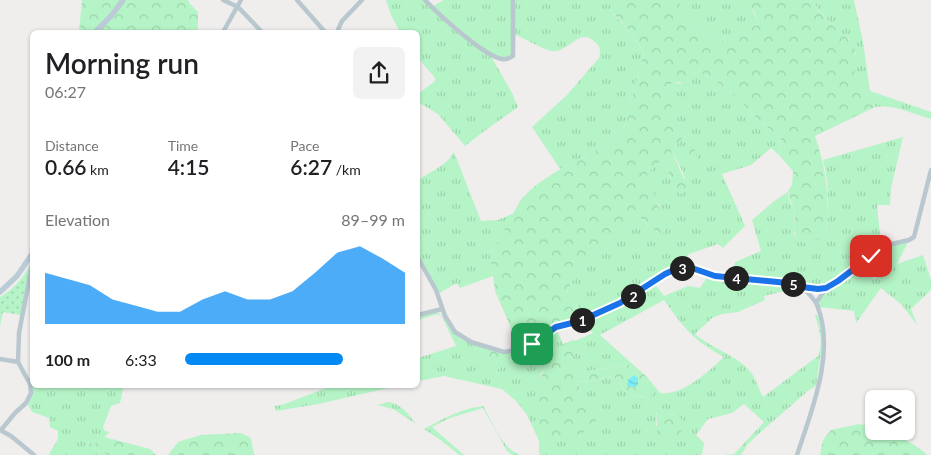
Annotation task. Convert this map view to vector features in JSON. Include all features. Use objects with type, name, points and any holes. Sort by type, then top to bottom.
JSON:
[{"type":"street","points":[[96,30],[112,15],[123,0]]},
{"type":"street","points":[[223,0],[238,7],[260,30]]},
{"type":"street","points":[[224,30],[242,0]]},
{"type":"street","points":[[298,0],[323,30]]},
{"type":"street","points":[[338,30],[345,17],[362,0]]},
{"type":"street","points":[[425,0],[459,32],[492,55],[503,60],[513,56],[513,0]]},
{"type":"street","points":[[816,303],[826,288],[879,250],[887,245],[914,237],[931,170]]},
{"type":"street","points":[[0,292],[30,262]]},
{"type":"street","points":[[420,262],[436,290],[442,309],[455,332],[460,337],[494,350],[510,352],[527,346],[556,327],[580,321],[620,303],[665,274],[678,268],[689,267],[715,276],[788,283],[802,287],[826,288]]},
{"type":"street","points":[[30,270],[18,333],[18,362],[30,384],[30,397],[1,430],[34,455]]},
{"type":"street","points":[[797,455],[816,398],[824,351],[824,336],[816,303],[802,287]]},
{"type":"street","points":[[420,314],[442,309]]},
{"type":"street","points":[[0,358],[18,362]]},
{"type":"street","points":[[26,376],[30,374]]},
{"type":"green space","points":[[82,0],[188,0],[198,12],[198,30],[79,30]]},
{"type":"green space","points":[[386,0],[426,0],[433,6],[444,0],[613,0],[613,14],[633,35],[644,53],[621,138],[560,169],[532,127],[567,95],[599,58],[600,49],[594,41],[583,37],[563,49],[552,51],[516,35],[514,54],[511,60],[492,58],[518,107],[465,146],[438,114],[420,103],[420,92],[435,81],[435,78],[420,60],[420,30],[399,30]]},
{"type":"green space","points":[[613,0],[682,0],[677,11],[717,43],[759,23],[753,9],[740,13],[734,0],[811,0],[834,27],[853,44],[855,50],[854,82],[867,93],[875,107],[815,136],[825,175],[826,238],[805,243],[798,241],[794,229],[794,210],[788,191],[792,185],[793,171],[779,155],[781,138],[759,121],[731,92],[711,78],[703,75],[701,70],[691,75],[688,81],[684,83],[675,82],[664,87],[684,137],[671,150],[687,185],[686,191],[681,194],[675,190],[665,163],[662,160],[647,174],[660,211],[665,233],[659,234],[637,215],[623,234],[593,258],[574,278],[567,291],[583,316],[558,325],[520,349],[495,291],[490,256],[520,201],[529,191],[567,165],[621,138],[644,53],[633,35],[613,13]]},
{"type":"green space","points":[[682,0],[734,0],[740,13],[752,9],[759,23],[717,43],[677,11]]},
{"type":"green space","points":[[811,0],[854,0],[863,42],[870,91],[931,112],[931,119],[896,108],[875,107],[867,93],[854,83],[856,54],[850,40],[837,31]]},
{"type":"green space","points":[[701,70],[703,75],[711,78],[731,92],[759,121],[781,138],[779,155],[771,148],[751,165],[722,174],[745,226],[723,248],[718,244],[689,254],[680,267],[667,272],[625,299],[573,321],[582,312],[567,291],[574,278],[593,258],[623,234],[637,215],[659,234],[665,231],[658,210],[659,205],[655,199],[647,174],[661,159],[665,163],[675,190],[686,191],[684,175],[671,150],[684,137],[664,87],[675,82],[679,84],[688,81],[690,75]]},
{"type":"green space","points":[[903,137],[891,188],[890,205],[877,205],[881,246],[861,263],[832,283],[817,287],[794,286],[732,276],[735,262],[761,251],[752,220],[788,192],[789,200],[794,209],[794,235],[805,243],[826,238],[828,189],[823,160]]},
{"type":"green space","points":[[687,146],[694,149],[698,158],[699,168],[694,170],[691,158],[685,150]]},
{"type":"green space","points":[[454,152],[481,221],[498,220],[514,213],[490,256],[493,276],[460,288],[457,283],[439,293],[420,260],[420,179],[451,157]]},
{"type":"green space","points":[[908,242],[897,264],[923,255],[931,280],[931,290],[911,309],[917,325],[902,305],[881,288],[856,323],[854,311],[818,307],[819,301],[828,289],[861,266],[875,280],[889,262],[879,251]]},
{"type":"green space","points":[[30,268],[21,315],[3,312],[0,326],[0,297],[9,291]]},
{"type":"green space","points":[[708,276],[789,285],[789,290],[764,296],[765,300],[738,312],[722,314],[712,318],[695,334],[743,364],[751,372],[763,397],[818,356],[821,340],[815,315],[818,315],[823,339],[816,386],[764,429],[748,444],[741,455],[724,455],[734,454],[764,422],[744,404],[732,413],[708,419],[696,435],[704,443],[702,455],[539,455],[539,441],[527,415],[516,401],[502,389],[444,376],[420,381],[420,357],[456,346],[442,317],[438,314],[420,319],[420,315],[434,311],[439,313],[461,339],[477,345],[474,350],[495,370],[508,361],[521,356],[538,353],[543,357],[546,366],[540,376],[539,418],[584,402],[578,383],[611,377],[620,379],[626,391],[647,398],[637,369],[627,365],[581,372],[572,362],[573,355],[579,351],[573,344],[566,344],[551,354],[539,345],[536,348],[526,348],[556,328],[563,344],[593,333],[582,325],[584,320],[626,302],[654,283],[664,296],[688,286],[700,288]],"holes":[[[664,300],[677,318],[697,339],[724,357],[686,387],[669,393],[660,393],[647,377],[600,335]],[[657,411],[659,417],[673,414],[687,425],[683,427],[680,434],[656,426]]]},
{"type":"green space","points":[[566,344],[573,344],[579,347],[579,351],[573,355],[572,362],[581,372],[628,365],[646,376],[652,395],[649,398],[631,393],[623,388],[620,379],[611,377],[578,383],[584,402],[594,407],[597,419],[590,429],[560,440],[541,436],[534,428],[534,422],[539,418],[536,387],[546,366],[542,357],[538,353],[521,356],[508,361],[495,370],[474,350],[477,345],[498,352],[529,347],[536,348],[540,345],[551,354]]},
{"type":"green space","points":[[32,388],[123,388],[120,403],[111,406],[103,427],[105,431],[110,432],[98,443],[85,444],[108,455],[49,454],[58,439],[58,431],[50,427],[49,418],[32,412],[28,405]]},
{"type":"green space","points":[[326,388],[389,388],[318,404],[276,411],[274,406],[282,405]]},
{"type":"green space","points":[[388,402],[401,407],[416,424],[393,409],[377,405]]},
{"type":"green space","points":[[483,406],[503,441],[513,452],[520,455],[512,455],[507,451],[483,408],[450,418],[432,427],[464,455],[459,455],[424,429],[460,412]]},
{"type":"green space","points":[[659,410],[659,417],[671,414],[688,424],[678,435],[670,440],[657,433],[657,411]]},
{"type":"green space","points":[[859,424],[865,425],[865,440],[906,440],[927,455],[820,455],[823,440],[831,430]]},
{"type":"green space","points":[[241,433],[251,438],[254,455],[168,455],[178,442],[201,435]]},
{"type":"green space","points":[[104,437],[150,449],[156,455],[108,455],[84,444],[98,443]]},
{"type":"water","points":[[634,375],[638,378],[638,385],[635,387],[627,386],[628,380]]},
{"type":"route","points":[[532,344],[556,327],[580,321],[634,296],[665,274],[678,268],[689,267],[715,276],[788,283],[818,289],[826,288],[838,281],[871,256]]}]
